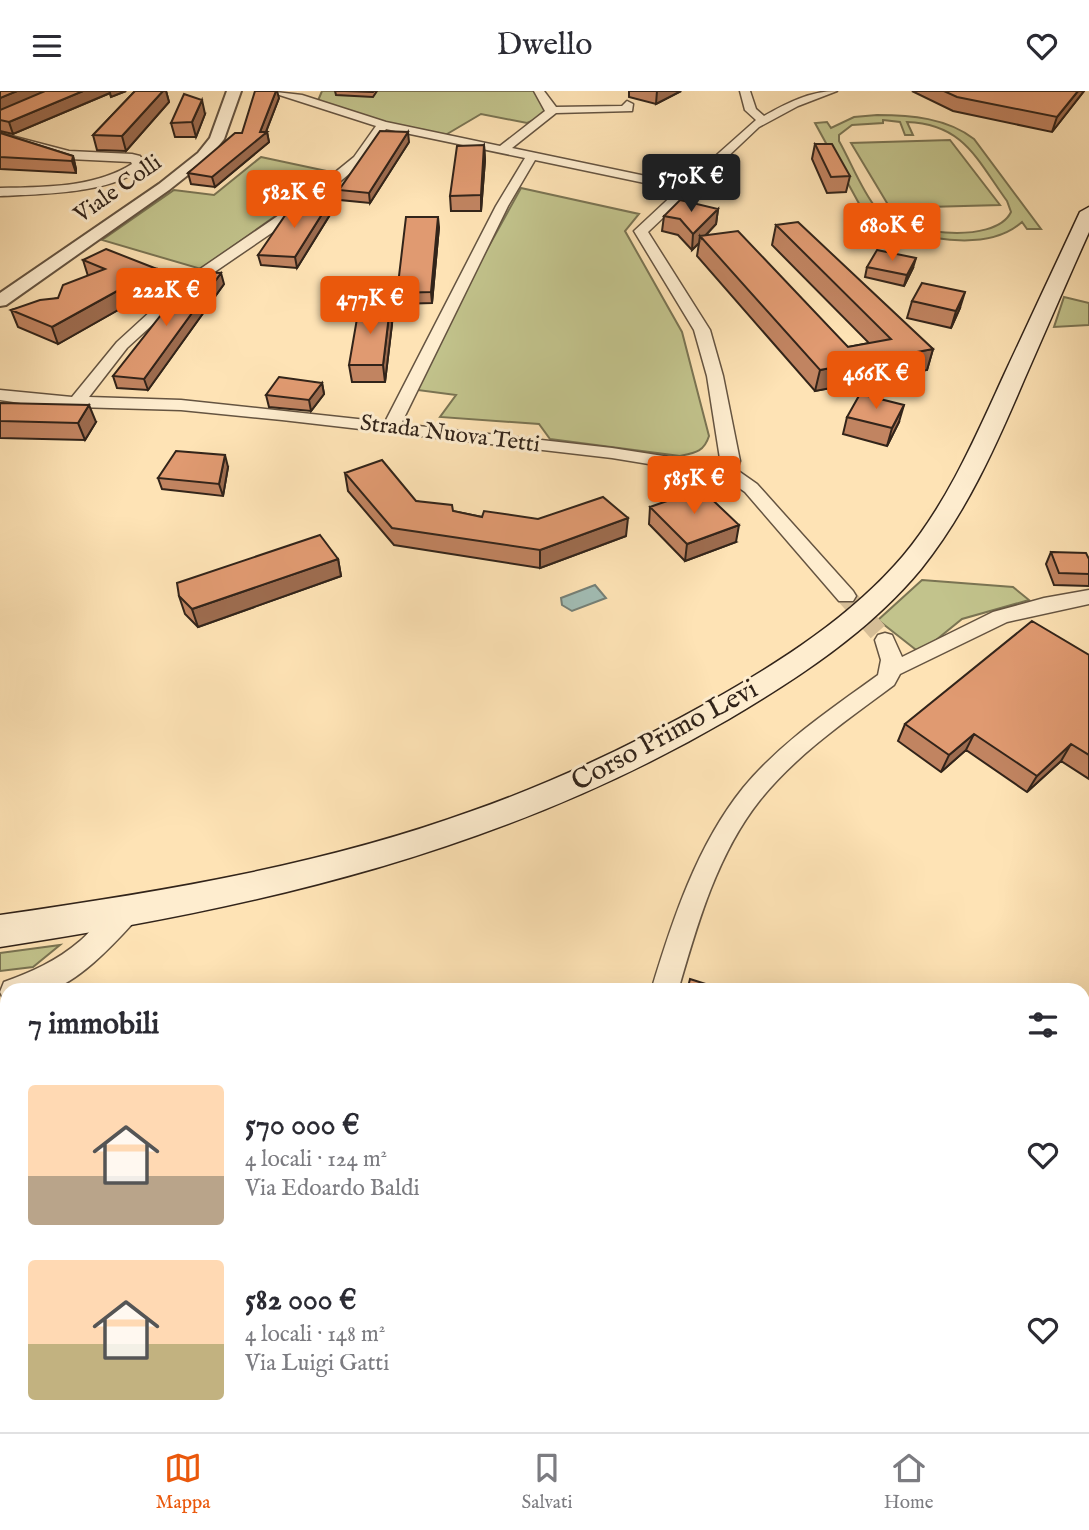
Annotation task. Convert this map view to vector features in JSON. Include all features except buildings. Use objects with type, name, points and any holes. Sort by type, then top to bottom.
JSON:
[{"type":"main road","name":"Corso Primo Levi","points":[[0,931],[125,914],[278,883],[455,832],[557,792],[639,755],[730,704],[849,625],[875,603],[915,558],[967,477],[1089,212]]},
{"type":"street","name":"Viale Colli","points":[[0,301],[164,187],[203,156],[217,139],[234,91]]},
{"type":"street","points":[[272,91],[383,125],[685,188]]},
{"type":"street","points":[[539,91],[551,110]]},
{"type":"street","points":[[745,91],[751,110],[762,120]]},
{"type":"street","points":[[728,472],[731,461],[715,376],[702,330],[641,231],[762,120],[794,104],[832,91]]},
{"type":"street","points":[[502,150],[551,110],[628,109],[627,104]]},
{"type":"street","points":[[77,402],[122,345],[192,281],[306,203],[358,160],[383,125]]},
{"type":"street","points":[[0,137],[69,155],[136,159],[139,165],[125,173],[74,187],[0,192]]},
{"type":"street","points":[[391,427],[502,206],[532,156]]},
{"type":"street","name":"Strada Nuova Tetti","points":[[0,395],[41,401],[214,408],[656,459],[728,472],[741,479],[760,497],[846,596]]},
{"type":"street","points":[[893,668],[921,659],[971,629],[1014,612],[1089,597]]},
{"type":"street","points":[[666,983],[679,941],[720,845],[751,795],[802,744],[886,680],[893,668],[892,654],[886,640]]},
{"type":"street","points":[[33,983],[83,957],[125,914]]},
{"type":"green space","points":[[322,91],[537,91],[550,113],[527,123],[481,114],[442,137],[383,125],[317,103]]},
{"type":"green space","points":[[854,117],[916,117],[940,122],[963,132],[974,139],[1041,229],[1027,229],[1022,222],[995,236],[962,240],[913,234],[868,220],[815,123],[827,122],[831,128]],"holes":[[[883,120],[900,122],[905,135],[913,135],[907,122],[926,124],[956,137],[977,159],[1007,201],[1011,212],[1001,223],[967,233],[924,230],[887,217],[876,208],[861,184],[839,141],[839,135],[852,125],[883,123]]]},
{"type":"green space","points":[[950,140],[1000,205],[890,208],[851,143]]},
{"type":"green space","points":[[261,157],[336,173],[201,269],[102,240],[174,190],[214,195]]},
{"type":"green space","points":[[521,188],[639,214],[625,231],[682,332],[709,436],[698,451],[680,456],[550,439],[539,424],[440,417],[456,395],[410,389]]},
{"type":"green space","points":[[1064,297],[1089,303],[1089,325],[1054,327]]},
{"type":"green space","points":[[922,580],[1013,587],[1029,600],[962,619],[920,653],[878,620]]},
{"type":"green space","points":[[60,945],[33,967],[0,971],[0,953]]},
{"type":"water","points":[[595,585],[606,598],[572,611],[562,605],[561,598]]},
{"type":"tunnel","points":[[846,596],[885,640]]}]
